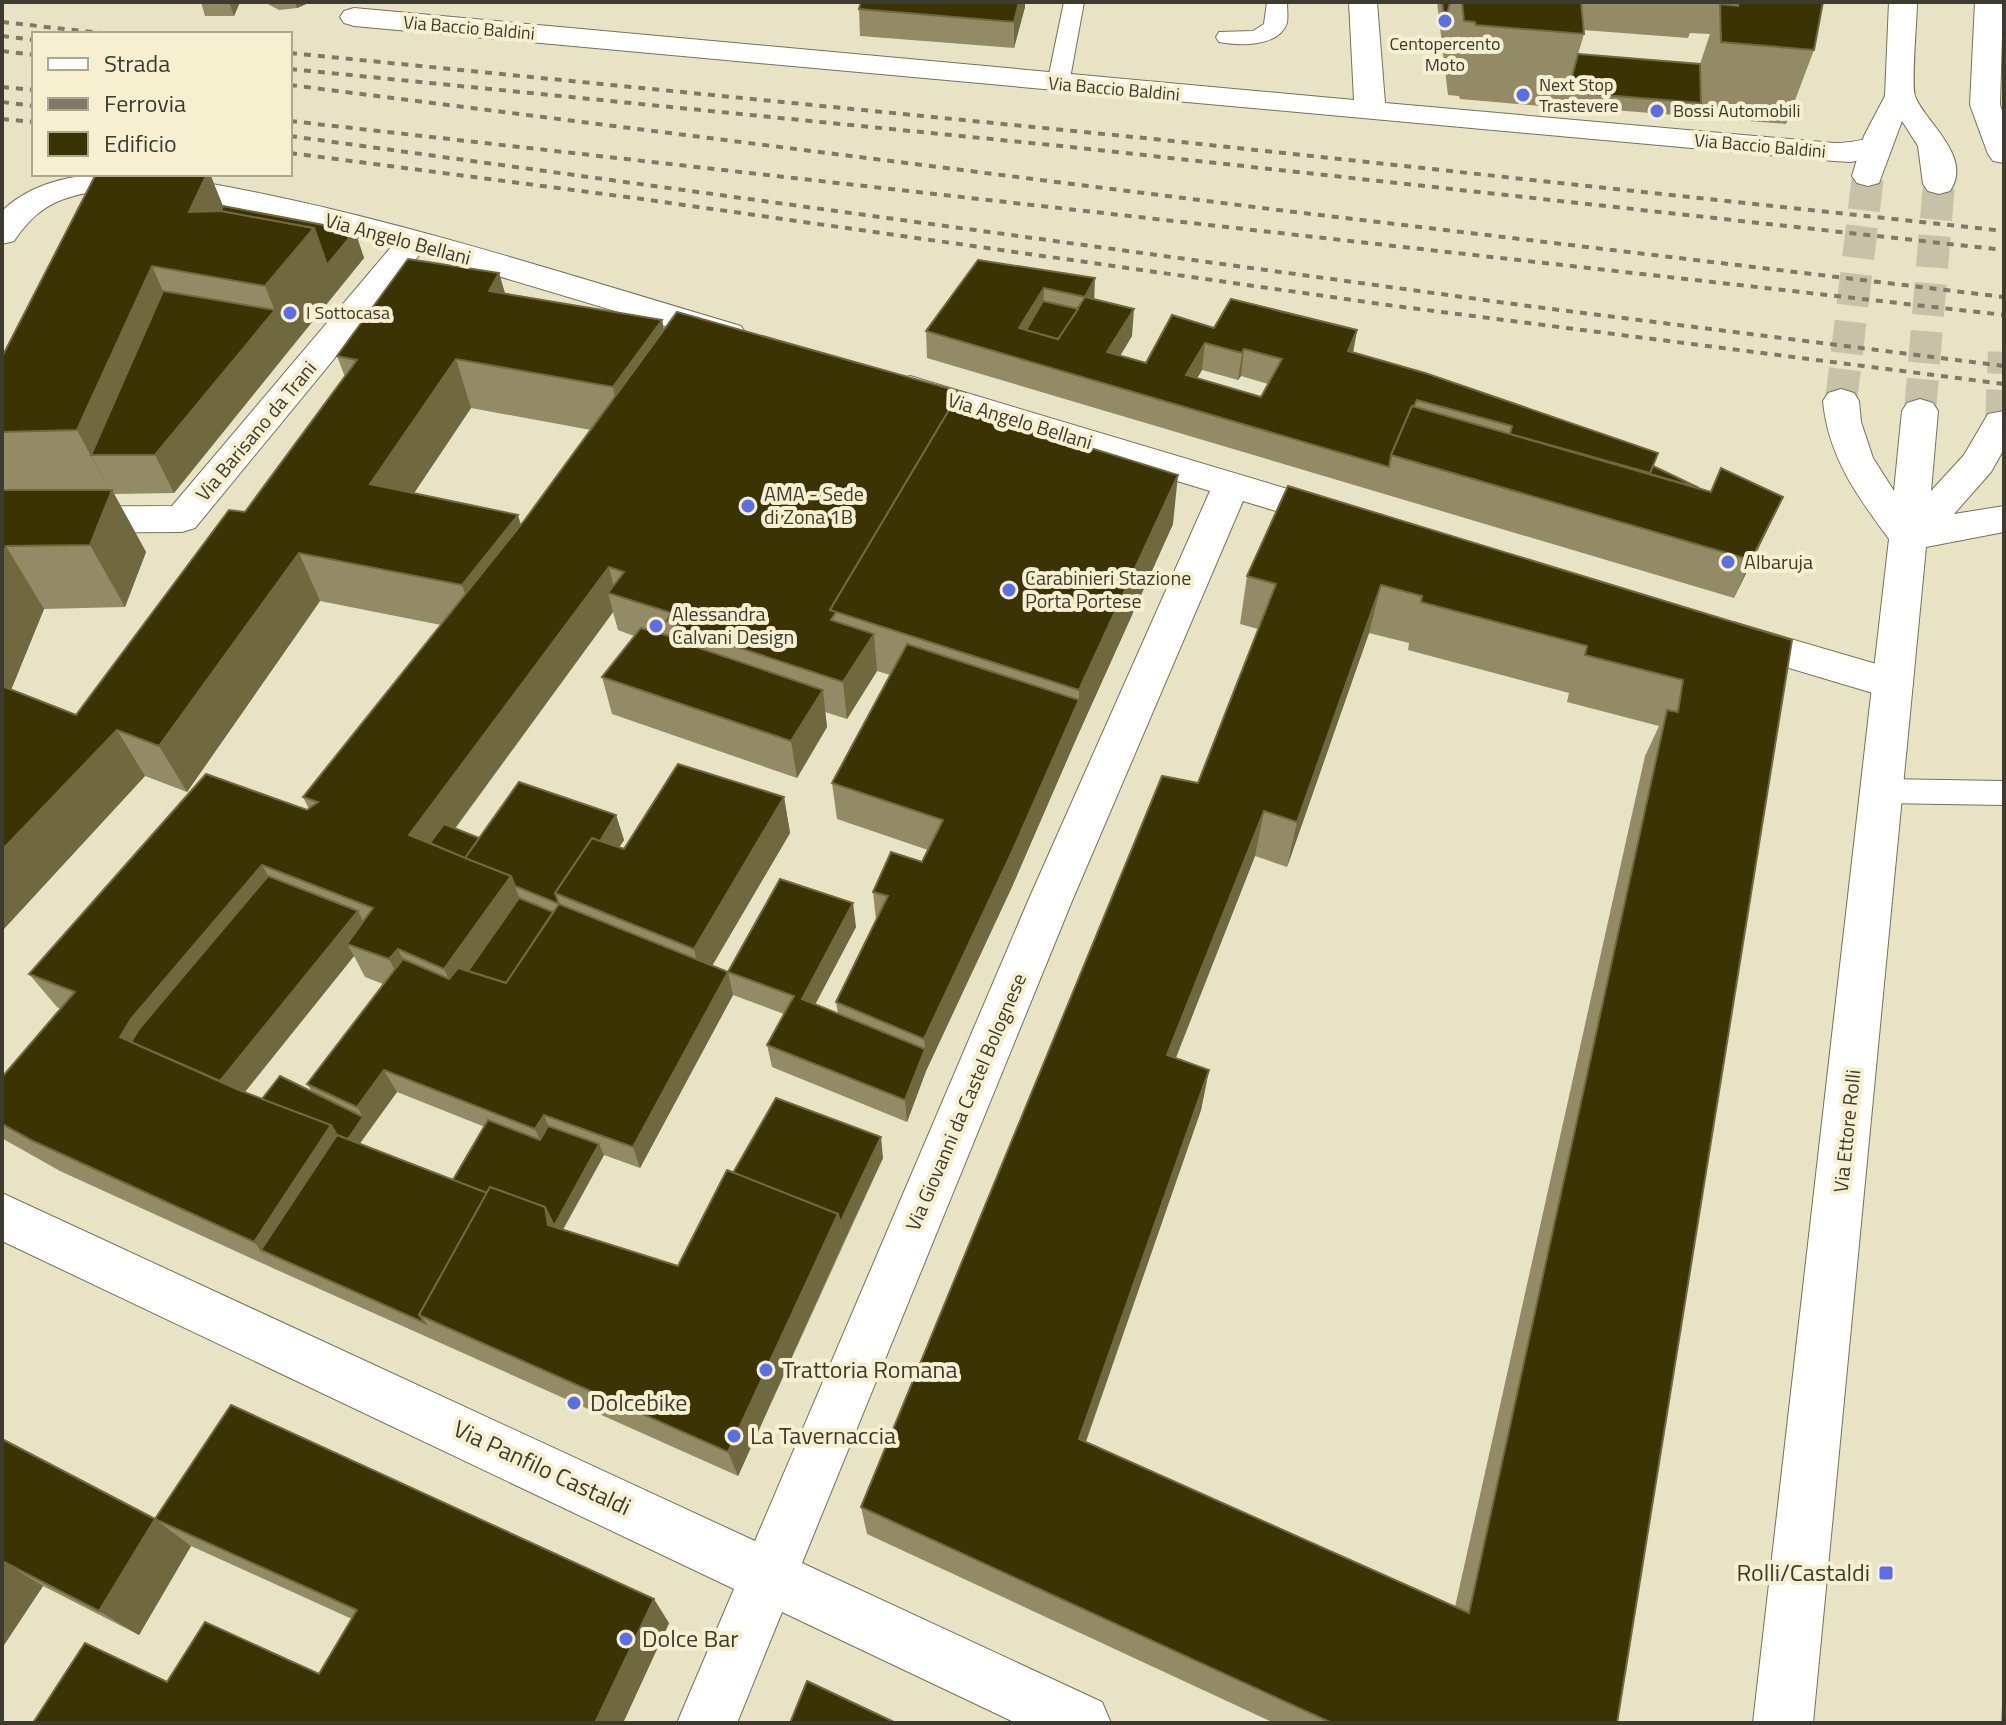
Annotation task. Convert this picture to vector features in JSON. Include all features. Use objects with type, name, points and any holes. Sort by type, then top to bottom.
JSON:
[{"type":"street","points":[[1363,2],[1370,112]]},
{"type":"street","points":[[1903,2],[1900,96],[1927,132],[2004,154]]},
{"type":"street","points":[[1958,142],[1989,2]]},
{"type":"street","name":"Via Baccio Baldini","points":[[354,17],[1370,112],[1834,152],[1863,151],[1871,161],[1900,96]]},
{"type":"street","name":"Via Angelo Bellani","points":[[2,234],[12,216],[35,199],[58,190],[117,182],[155,185],[332,220],[414,241],[762,344]]},
{"type":"street","points":[[72,224],[93,184]]},
{"type":"street","name":"Via Barisano da Trani","points":[[2,520],[182,519],[414,241]]},
{"type":"street","name":"Via Angelo Bellani","points":[[883,380],[1366,526]]},
{"type":"street","points":[[1841,401],[1844,436],[1852,457],[1909,539]]},
{"type":"street","name":"Via Ettore Rolli","points":[[1783,1723],[1883,791],[1920,411],[1951,443],[1991,471]]},
{"type":"street","points":[[1909,539],[1991,471],[2002,425]]},
{"type":"street","name":"Via Giovanni da Castel Bolognese","points":[[707,1723],[1050,901],[1231,485]]},
{"type":"street","points":[[1909,539],[1947,528],[2004,519]]},
{"type":"street","points":[[1694,626],[1893,684]]},
{"type":"street","name":"Via Panfilo Castaldi","points":[[2,1216],[1081,1723]]},
{"type":"lane","points":[[1058,84],[1074,2]]},
{"type":"lane","points":[[1227,37],[1265,34],[1276,23],[1277,2]]},
{"type":"lane","points":[[1883,791],[2004,793]]},
{"type":"building","points":[[861,2],[1019,2],[1014,22],[859,9]]},
{"type":"building","points":[[1442,2],[1450,2],[1445,23]]},
{"type":"building","points":[[1462,2],[1581,2],[1584,34],[1476,25],[1475,22],[1464,21]]},
{"type":"building","points":[[1739,2],[1823,2],[1814,50],[1721,42],[1720,4],[1738,6]]},
{"type":"building","points":[[1578,54],[1700,64],[1701,103],[1568,92]]},
{"type":"building","points":[[95,176],[206,176],[189,212],[222,211],[314,228],[265,286],[152,266],[77,430],[2,432],[2,357]]},
{"type":"building","points":[[223,206],[355,231],[327,265],[314,228],[221,211]]},
{"type":"building","points":[[408,259],[499,273],[489,291],[662,320],[613,387],[456,359],[370,484],[518,515],[462,585],[299,553],[159,746],[117,730],[2,850],[2,686],[76,715],[229,510],[245,512],[357,360],[337,356]]},
{"type":"building","points":[[978,260],[1095,278],[1085,297],[1134,309],[1107,352],[1146,363],[1172,315],[1214,328],[1231,299],[1357,330],[1348,351],[1425,373],[1658,453],[1650,473],[1510,434],[1512,426],[1417,400],[1391,455],[1389,467],[926,331]],"holes":[[[1044,288],[1085,297],[1058,339],[1019,328]],[[1205,343],[1242,353],[1244,349],[1282,359],[1261,397],[1186,375]]]},
{"type":"building","points":[[163,291],[275,310],[155,455],[91,455]]},
{"type":"building","points":[[1043,301],[1078,309],[1058,339],[1026,330]]},
{"type":"building","points":[[677,312],[965,393],[957,406],[952,405],[830,610],[836,612],[831,620],[874,634],[843,682],[698,634],[690,645],[823,690],[791,741],[602,677],[641,628],[669,636],[678,625],[666,621],[672,613],[608,593],[624,572],[609,567],[409,835],[511,876],[444,969],[398,949],[389,959],[347,944],[373,908],[262,865],[131,1019],[120,1037],[239,1090],[331,1125],[254,1242],[2,1124],[2,1077],[75,992],[29,974],[206,774],[307,810],[318,802],[303,797],[524,521]]},
{"type":"building","name":"Carabinieri Stazione Porta Portese","points":[[952,405],[1178,475],[1079,690],[830,610]]},
{"type":"building","points":[[1412,406],[1711,492],[1721,468],[1783,497],[1751,560],[1391,455]]},
{"type":"building","points":[[1653,466],[1699,488],[1650,474]]},
{"type":"building","points":[[1288,486],[1792,640],[1617,1723],[1332,1723],[861,1507],[1162,776],[1198,783],[1276,584],[1247,576]],"holes":[[[1381,585],[1422,596],[1421,602],[1587,646],[1585,655],[1683,680],[1678,712],[1667,710],[1469,1613],[1079,1439],[1209,1070],[1167,1055],[1264,811],[1297,822]]]},
{"type":"building","points":[[2,490],[112,490],[90,545],[6,546],[2,556]]},
{"type":"building","points":[[907,644],[1079,700],[924,1039],[836,1002],[888,896],[873,892],[891,852],[922,862],[943,820],[832,783]]},
{"type":"building","points":[[678,764],[784,797],[694,949],[555,893],[592,838],[624,849]]},
{"type":"building","points":[[519,782],[616,815],[600,841],[592,838],[555,893],[559,904],[515,886],[511,876],[465,858]]},
{"type":"building","points":[[444,824],[479,838],[465,858],[430,843]]},
{"type":"building","points":[[268,876],[358,911],[220,1081],[131,1042],[139,1029]]},
{"type":"building","points":[[780,879],[853,903],[802,999],[925,1049],[905,1100],[767,1045],[794,996],[728,972]]},
{"type":"building","points":[[519,898],[553,912],[506,983],[468,971]]},
{"type":"building","points":[[559,904],[728,972],[633,1147],[544,1115],[535,1129],[384,1070],[357,1107],[307,1084],[403,959],[449,979],[458,968],[506,983]]},
{"type":"building","points":[[280,1076],[363,1117],[348,1139],[337,1135],[331,1125],[262,1099]]},
{"type":"building","points":[[776,1098],[881,1137],[840,1223],[838,1214],[733,1173]]},
{"type":"building","points":[[488,1120],[540,1140],[548,1126],[599,1144],[554,1226],[545,1207],[490,1187],[487,1193],[453,1180]]},
{"type":"building","points":[[337,1135],[487,1193],[419,1315],[425,1323],[261,1250]]},
{"type":"building","points":[[727,1170],[838,1214],[728,1452],[419,1315],[490,1187],[545,1207],[548,1225],[678,1266]]},
{"type":"building","points":[[231,1405],[654,1599],[595,1723],[33,1723],[85,1643],[167,1682],[205,1622],[319,1674],[357,1610],[155,1519]]},
{"type":"building","points":[[2,1439],[155,1519],[99,1611],[2,1561]]},
{"type":"building","points":[[807,1681],[896,1723],[790,1723]]},
{"type":"tunnel","points":[[1841,401],[1868,176]]},
{"type":"tunnel","points":[[1920,411],[1939,184]]},
{"type":"tunnel","points":[[2001,422],[2004,352]]},
{"type":"railway","points":[[2,22],[92,32]]},
{"type":"railway","points":[[2,36],[32,40]]},
{"type":"railway","points":[[2,51],[32,55]]},
{"type":"railway","points":[[292,53],[1154,139],[2004,231]]},
{"type":"railway","points":[[292,69],[1071,147],[2004,250]]},
{"type":"railway","points":[[292,85],[1278,210],[2004,297]]},
{"type":"railway","points":[[2,87],[32,90]]},
{"type":"railway","points":[[2,102],[32,106]]},
{"type":"railway","points":[[2,119],[32,122]]},
{"type":"railway","points":[[292,121],[2004,315]]},
{"type":"railway","points":[[292,136],[1528,306],[2004,366]]},
{"type":"railway","points":[[292,153],[642,199],[1395,306],[2004,384]]},
{"type":"place","name":"Centopercento Moto","points":[[1445,21]]},
{"type":"place","name":"Next Stop Trastevere","points":[[1523,95]]},
{"type":"place","name":"Bossi Automobili","points":[[1657,111]]},
{"type":"place","name":"I Sottocasa","points":[[290,313]]},
{"type":"place","name":"AMA - Sede di Zona 1B","points":[[748,506]]},
{"type":"place","name":"Albaruja","points":[[1728,562]]},
{"type":"place","name":"Carabinieri Stazione Porta Portese","points":[[1009,590]]},
{"type":"place","name":"Alessandra Calvani Design","points":[[656,626]]},
{"type":"place","name":"Trattoria Romana","points":[[766,1370]]},
{"type":"place","name":"Dolcebike","points":[[574,1403]]},
{"type":"place","name":"La Tavernaccia","points":[[734,1436]]},
{"type":"place","name":"Rolli/Castaldi","points":[[1886,1573]]},
{"type":"place","name":"Dolce Bar","points":[[626,1639]]}]
